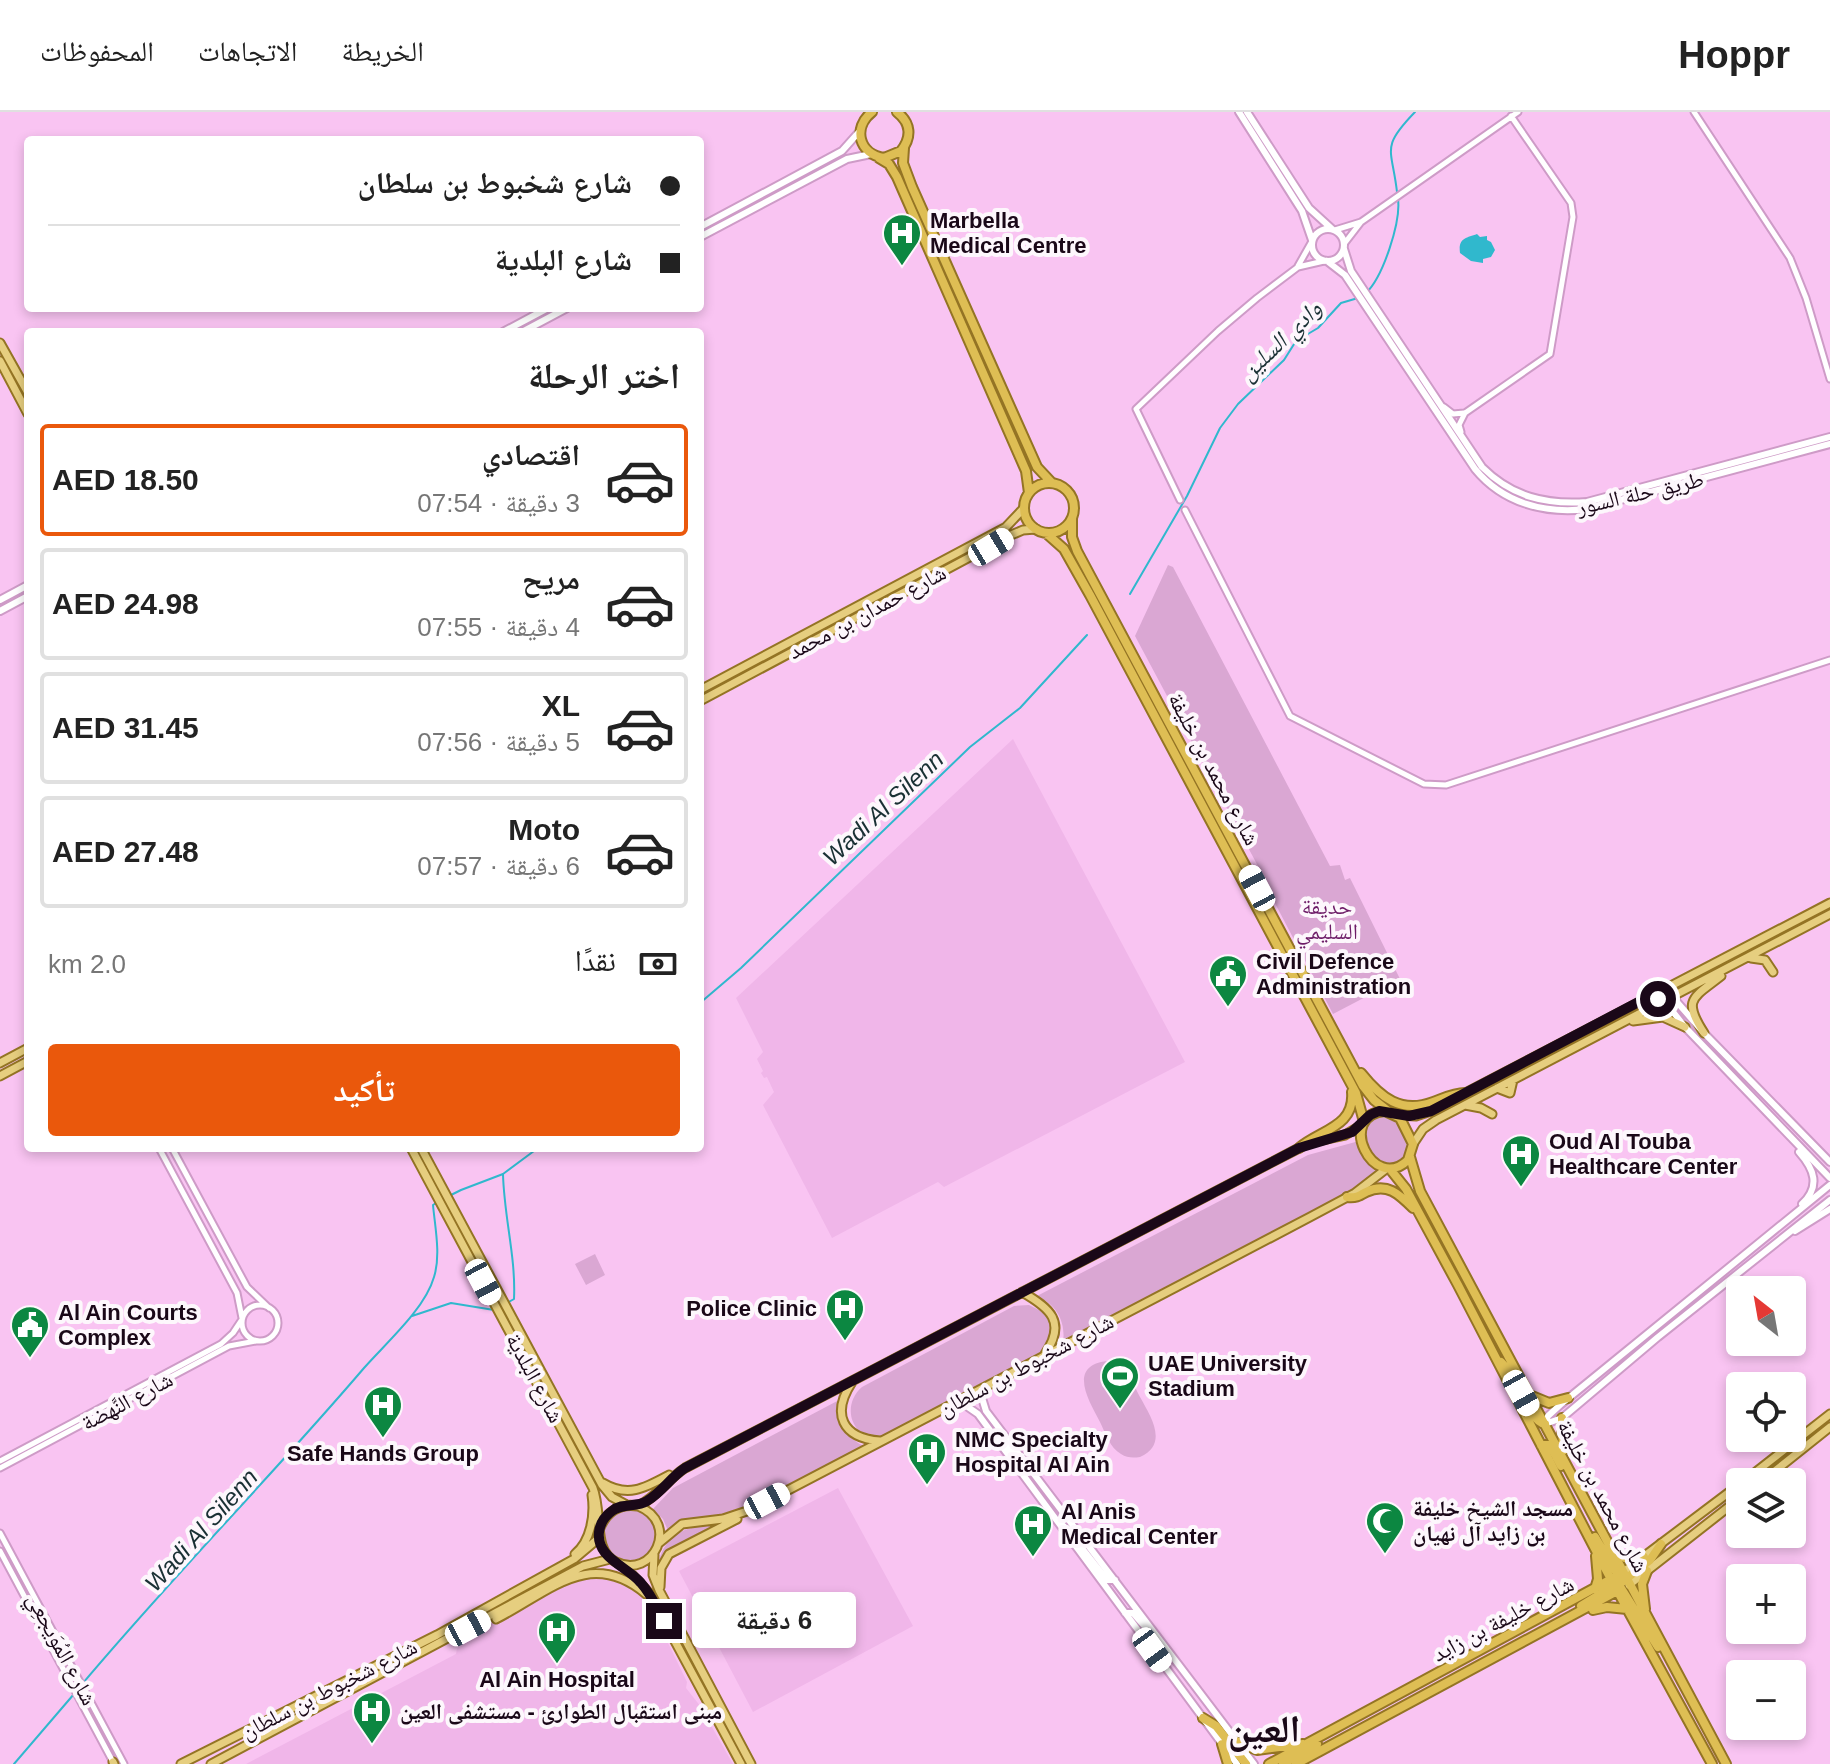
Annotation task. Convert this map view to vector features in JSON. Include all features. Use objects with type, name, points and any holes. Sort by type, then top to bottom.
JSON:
[{"type":"highway","points":[[872,112],[864,116],[859,132],[861,143],[889,164],[897,177],[1026,471],[1029,493],[1024,508],[1026,518],[1036,529],[1046,533],[1061,530],[1072,518],[1072,498],[1037,467],[912,187],[903,163],[904,148],[909,138],[908,127],[897,112]]},
{"type":"highway","points":[[875,156],[893,156],[904,148]]},
{"type":"highway","points":[[1029,493],[1037,486],[1052,483]]},
{"type":"highway","name":"شارع محمد بن خليفة","points":[[1072,518],[1071,532],[1077,551],[1366,1091],[1392,1113]]},
{"type":"highway","name":"شارع محمد بن خليفة","points":[[1046,533],[1064,549],[1090,595],[1349,1080],[1360,1105],[1363,1124]]},
{"type":"highway","points":[[1351,1063],[1379,1094],[1396,1105],[1421,1106],[1465,1093]]},
{"type":"highway","points":[[1299,1148],[1338,1125],[1347,1116],[1353,1101],[1349,1080]]},
{"type":"highway","points":[[1392,1113],[1407,1128],[1413,1144],[1410,1157],[1403,1165],[1388,1169],[1376,1164],[1365,1151],[1361,1139],[1363,1124],[1373,1114],[1392,1113]]},
{"type":"highway","name":"شارع محمد بن خليفة","points":[[1410,1157],[1420,1191],[1610,1550],[1627,1609],[1712,1764]]},
{"type":"highway","name":"شارع محمد بن خليفة","points":[[1388,1169],[1403,1183],[1420,1213],[1594,1547],[1647,1618],[1726,1764]]},
{"type":"highway","points":[[1347,1197],[1356,1197],[1378,1188],[1390,1189],[1420,1213]]},
{"type":"highway","points":[[1497,1360],[1505,1365],[1537,1421],[1545,1424],[1540,1443],[1550,1445],[1569,1481],[1580,1492]]},
{"type":"highway","points":[[1529,1394],[1549,1403],[1568,1398]]},
{"type":"highway","points":[[1562,1418],[1564,1460]]},
{"type":"highway","points":[[1578,1515],[1591,1529],[1653,1641],[1665,1652]]},
{"type":"highway","points":[[1558,1624],[1571,1612],[1650,1560],[1661,1544]]},
{"type":"highway","points":[[1594,1547],[1598,1579],[1595,1589]]},
{"type":"highway","points":[[1610,1550],[1625,1558],[1644,1557]]},
{"type":"highway","points":[[1647,1571],[1642,1584],[1647,1618]]},
{"type":"highway","name":"شارع خليفة بن زايد","points":[[1269,1764],[1595,1589],[1620,1582]]},
{"type":"highway","name":"شارع خليفة بن زايد","points":[[1296,1764],[1577,1614],[1620,1582]]},
{"type":"highway","points":[[1577,1614],[1604,1607],[1627,1609]]},
{"type":"highway","points":[[1473,1655],[1477,1644]]},
{"type":"highway","points":[[1203,1718],[1216,1726],[1246,1764]]},
{"type":"highway","points":[[1283,1764],[1316,1745],[1325,1735]]},
{"type":"highway","points":[[1238,1742],[1257,1750],[1311,1742]]},
{"type":"highway","points":[[1222,1744],[1228,1764]]},
{"type":"main road","points":[[1239,112],[1302,211],[1315,255],[1326,261],[1338,258],[1344,247],[1341,235],[1309,208],[1247,112]]},
{"type":"main road","points":[[704,225],[842,151],[859,132]]},
{"type":"main road","points":[[704,235],[847,159],[875,156]]},
{"type":"main road","points":[[1312,241],[1318,232],[1334,230]]},
{"type":"main road","name":"طريق حلة السور","points":[[1344,247],[1351,271],[1366,301],[1481,476],[1503,493],[1530,506],[1559,511],[1587,509],[1830,444]]},
{"type":"main road","name":"طريق حلة السور","points":[[1326,261],[1360,290]]},
{"type":"main road","name":"طريق حلة السور","points":[[1366,301],[1434,394],[1482,467],[1511,490],[1549,503],[1587,502],[1830,436]]},
{"type":"main road","points":[[510,328],[540,312]]},
{"type":"main road","points":[[530,328],[560,312]]},
{"type":"main road","points":[[0,343],[24,386]]},
{"type":"main road","points":[[0,361],[24,406]]},
{"type":"main road","name":"شارع حمدان بن محمد","points":[[704,688],[1006,527],[1024,508]]},
{"type":"main road","name":"شارع حمدان بن محمد","points":[[704,699],[1011,535],[1036,529]]},
{"type":"main road","points":[[0,600],[24,587]]},
{"type":"main road","points":[[0,611],[24,598]]},
{"type":"main road","points":[[1392,1113],[1424,1114],[1830,903]]},
{"type":"main road","points":[[1413,1144],[1430,1124],[1830,914]]},
{"type":"main road","points":[[1749,957],[1765,960],[1775,971],[1768,957],[1772,945]]},
{"type":"main road","points":[[1704,1033],[1691,1012],[1693,1000],[1699,991],[1728,969]]},
{"type":"main road","points":[[1666,987],[1704,1033],[1830,1160]]},
{"type":"main road","points":[[1658,992],[1685,1027],[1830,1178]]},
{"type":"main road","points":[[1592,1039],[1604,1028],[1658,1000],[1648,997]]},
{"type":"main road","points":[[1615,1026],[1655,1017],[1685,1027]]},
{"type":"main road","points":[[0,1063],[24,1050]]},
{"type":"main road","points":[[0,1076],[24,1061]]},
{"type":"main road","points":[[1465,1105],[1492,1114]]},
{"type":"main road","points":[[600,1480],[618,1490],[635,1492],[1299,1148],[1345,1135],[1363,1124]]},
{"type":"main road","points":[[1783,1224],[1810,1195],[1814,1181],[1812,1168],[1791,1138]]},
{"type":"main road","name":"شارع البلدية","points":[[414,1152],[492,1278],[589,1481],[599,1507],[600,1528]]},
{"type":"main road","name":"شارع البلدية","points":[[422,1152],[430,1174]]},
{"type":"main road","name":"شارع شخبوط بن سلطان","points":[[659,1543],[682,1524],[723,1519],[750,1510],[1347,1197],[1388,1169]]},
{"type":"main road","points":[[1545,1424],[1548,1416],[1568,1398],[1830,1185]]},
{"type":"main road","points":[[1545,1424],[1562,1418],[1830,1200]]},
{"type":"main road","points":[[1788,1234],[1830,1209]]},
{"type":"main road","name":"شارع البلدية","points":[[453,1216],[483,1282],[600,1480],[612,1497],[627,1505]]},
{"type":"main road","points":[[1022,1292],[1041,1302],[1053,1318],[1054,1336],[1044,1356]]},
{"type":"main road","points":[[853,1380],[841,1401],[843,1422],[858,1437],[880,1441]]},
{"type":"main road","points":[[983,1388],[985,1408],[1254,1764]]},
{"type":"main road","points":[[953,1403],[972,1409],[1237,1764]]},
{"type":"main road","name":"شارع خليفة بن زايد","points":[[1760,1468],[1830,1414]]},
{"type":"main road","points":[[1779,1468],[1830,1427]]},
{"type":"main road","points":[[993,1436],[999,1435],[1014,1454],[1021,1456]]},
{"type":"main road","points":[[638,1506],[653,1497],[685,1468]]},
{"type":"main road","points":[[506,1596],[584,1546],[592,1511],[589,1481]]},
{"type":"main road","name":"شارع خليفة بن زايد","points":[[1620,1582],[1644,1557],[1726,1494]]},
{"type":"main road","points":[[741,1764],[652,1598],[641,1582],[603,1550],[600,1528],[608,1514],[627,1505],[638,1506],[655,1518],[660,1533],[654,1553],[653,1575],[751,1764]]},
{"type":"main road","name":"شارع خليفة بن زايد","points":[[1620,1582],[1647,1571],[1726,1509]]},
{"type":"main road","points":[[662,1597],[660,1572],[669,1554],[750,1510]]},
{"type":"main road","points":[[1056,1521],[1067,1529],[1107,1580],[1115,1580]]},
{"type":"main road","name":"شارع شخبوط بن سلطان","points":[[181,1764],[469,1617],[580,1556],[599,1538]]},
{"type":"main road","points":[[621,1564],[639,1564],[654,1553]]},
{"type":"main road","name":"شارع شخبوط بن سلطان","points":[[211,1764],[583,1566],[611,1559]]},
{"type":"main road","points":[[468,1628],[478,1628],[584,1573],[612,1574],[635,1585],[652,1598]]},
{"type":"main road","points":[[1122,1589],[1123,1610]]},
{"type":"main road","points":[[1123,1610],[1132,1612],[1156,1641],[1165,1646]]},
{"type":"main road","points":[[402,1663],[399,1662],[401,1658],[446,1634],[469,1617]]},
{"type":"main road","points":[[332,1700],[377,1671],[375,1667]]},
{"type":"main road","points":[[194,1764],[205,1752]]},
{"type":"street","points":[[1334,230],[1361,222],[1518,112]]},
{"type":"street","points":[[1694,112],[1790,258],[1806,298],[1830,379]]},
{"type":"street","points":[[1469,449],[1459,425],[1465,413],[1550,354],[1573,217],[1571,203],[1511,116]]},
{"type":"street","points":[[1344,247],[1361,222]]},
{"type":"street","points":[[1180,500],[1136,409],[1218,331],[1298,267],[1312,241]]},
{"type":"street","points":[[1298,267],[1326,261]]},
{"type":"street","points":[[1434,394],[1448,412],[1465,413]]},
{"type":"street","points":[[1185,510],[1290,716],[1362,755],[1430,786],[1446,785],[1830,660]]},
{"type":"street","points":[[161,1152],[237,1293],[246,1336],[256,1341],[270,1338],[277,1328],[276,1315],[247,1287],[174,1152]]},
{"type":"street","points":[[242,1319],[253,1306],[269,1308]]},
{"type":"street","name":"شارع النَّهضة","points":[[0,1461],[221,1344],[242,1319]]},
{"type":"street","name":"شارع النَّهضة","points":[[0,1468],[229,1346],[256,1341]]},
{"type":"street","name":"شارع المُوَيجعِي","points":[[0,1533],[124,1764]]},
{"type":"street","name":"شارع المُوَيجعِي","points":[[0,1551],[114,1763]]},
{"type":"shaded area","points":[[1013,739],[1185,1062],[944,1187],[938,1182],[832,1238],[763,1105],[774,1092],[767,1077],[764,1078],[761,1073],[763,1071],[757,1059],[763,1052],[736,998]]},
{"type":"shaded area","points":[[838,1488],[913,1626],[753,1712],[679,1571]]},
{"type":"shaded area","name":"Al Ain Hospital","points":[[607,1577],[639,1592],[649,1604],[687,1682],[686,1688],[701,1707],[699,1713],[705,1715],[733,1764],[246,1764],[456,1654],[457,1648],[463,1645],[460,1639],[577,1578]]},
{"type":"green space","name":"حديقة السليمي","points":[[1168,565],[1173,567],[1330,866],[1340,865],[1345,880],[1350,878],[1400,979],[1333,1014],[1135,636]]},
{"type":"green space","points":[[1384,1114],[1398,1122],[1410,1145],[1406,1160],[1386,1167],[1372,1153],[1364,1131],[1374,1118]]},
{"type":"green space","points":[[1359,1141],[1378,1175],[1359,1190],[1063,1343],[1059,1315],[1050,1304],[1037,1296],[1308,1155]]},
{"type":"green space","points":[[595,1254],[605,1275],[586,1285],[575,1264]]},
{"type":"green space","points":[[1029,1305],[1045,1313],[1054,1332],[1042,1355],[883,1437],[872,1437],[857,1428],[851,1412],[855,1395],[862,1387],[1014,1306]]},
{"type":"green space","name":"UAE University Stadium","points":[[1107,1361],[1126,1372],[1152,1421],[1156,1438],[1154,1445],[1140,1457],[1126,1456],[1114,1448],[1087,1395],[1084,1377],[1087,1370]]},
{"type":"green space","points":[[841,1399],[844,1428],[853,1439],[866,1447],[741,1513],[688,1522],[669,1533],[663,1519],[653,1509],[673,1488]]},
{"type":"green space","points":[[629,1509],[647,1517],[655,1535],[647,1553],[629,1561],[611,1553],[603,1535],[611,1517]]},
{"type":"green space","points":[[714,1525],[671,1548],[658,1564],[666,1545],[678,1534],[694,1527]]},
{"type":"water","points":[[1477,234],[1487,236],[1495,250],[1491,257],[1483,259],[1483,263],[1471,261],[1460,253],[1462,241]]},
{"type":"waterway","name":"وادي السلين","points":[[1397,192],[1391,149],[1397,134],[1415,112]]},
{"type":"waterway","name":"وادي السلين","points":[[1366,293],[1379,275],[1390,249],[1397,221],[1398,199]]},
{"type":"waterway","name":"وادي السلين","points":[[1130,594],[1187,496],[1220,428],[1238,404],[1284,360],[1296,341],[1318,328],[1341,303],[1358,298]]},
{"type":"waterway","name":"Wadi Al Silenn","points":[[704,1000],[741,968],[970,747],[1020,708],[1087,635]]},
{"type":"waterway","name":"Wadi Al Silenn","points":[[441,1200],[503,1174],[533,1152]]},
{"type":"waterway","name":"Wadi Al Silenn","points":[[503,1174],[514,1283],[514,1299],[507,1303]]},
{"type":"waterway","name":"Wadi Al Silenn","points":[[78,1689],[414,1313],[429,1289],[436,1268],[433,1205],[436,1203]]},
{"type":"waterway","name":"Wadi Al Silenn","points":[[412,1316],[451,1303],[494,1310]]},
{"type":"waterway","name":"Wadi Al Silenn","points":[[14,1764],[74,1694]]},
{"type":"place","name":"Marbella Medical Centre","points":[[902,267]]},
{"type":"place","name":"Civil Defence Administration","points":[[1228,1008]]},
{"type":"place","name":"Oud Al Touba Healthcare Center","points":[[1521,1188]]},
{"type":"place","name":"Police Clinic","points":[[845,1342]]},
{"type":"place","name":"Al Ain Courts Complex","points":[[30,1359]]},
{"type":"place","name":"UAE University Stadium","points":[[1120,1410]]},
{"type":"place","name":"Safe Hands Group","points":[[383,1439]]},
{"type":"place","name":"NMC Specialty Hospital Al Ain","points":[[927,1486]]},
{"type":"place","name":"مسجد الشيخ خليفة بن زايد آل نهيان","points":[[1385,1555]]},
{"type":"place","name":"Al Anis Medical Center","points":[[1033,1558]]},
{"type":"place","name":"Al Ain Hospital","points":[[557,1665]]},
{"type":"place","name":"مبنى استقبال الطوارئ - مستشفى العين","points":[[372,1745]]},
{"type":"district","name":"العين","points":[[1264,1729]]},
{"type":"route","points":[[664,1621],[641,1582],[603,1550],[600,1528],[612,1510],[622,1506],[638,1506],[653,1497],[685,1468],[1299,1148],[1352,1132],[1379,1111],[1416,1116],[1431,1111],[1648,997],[1658,999]]}]
